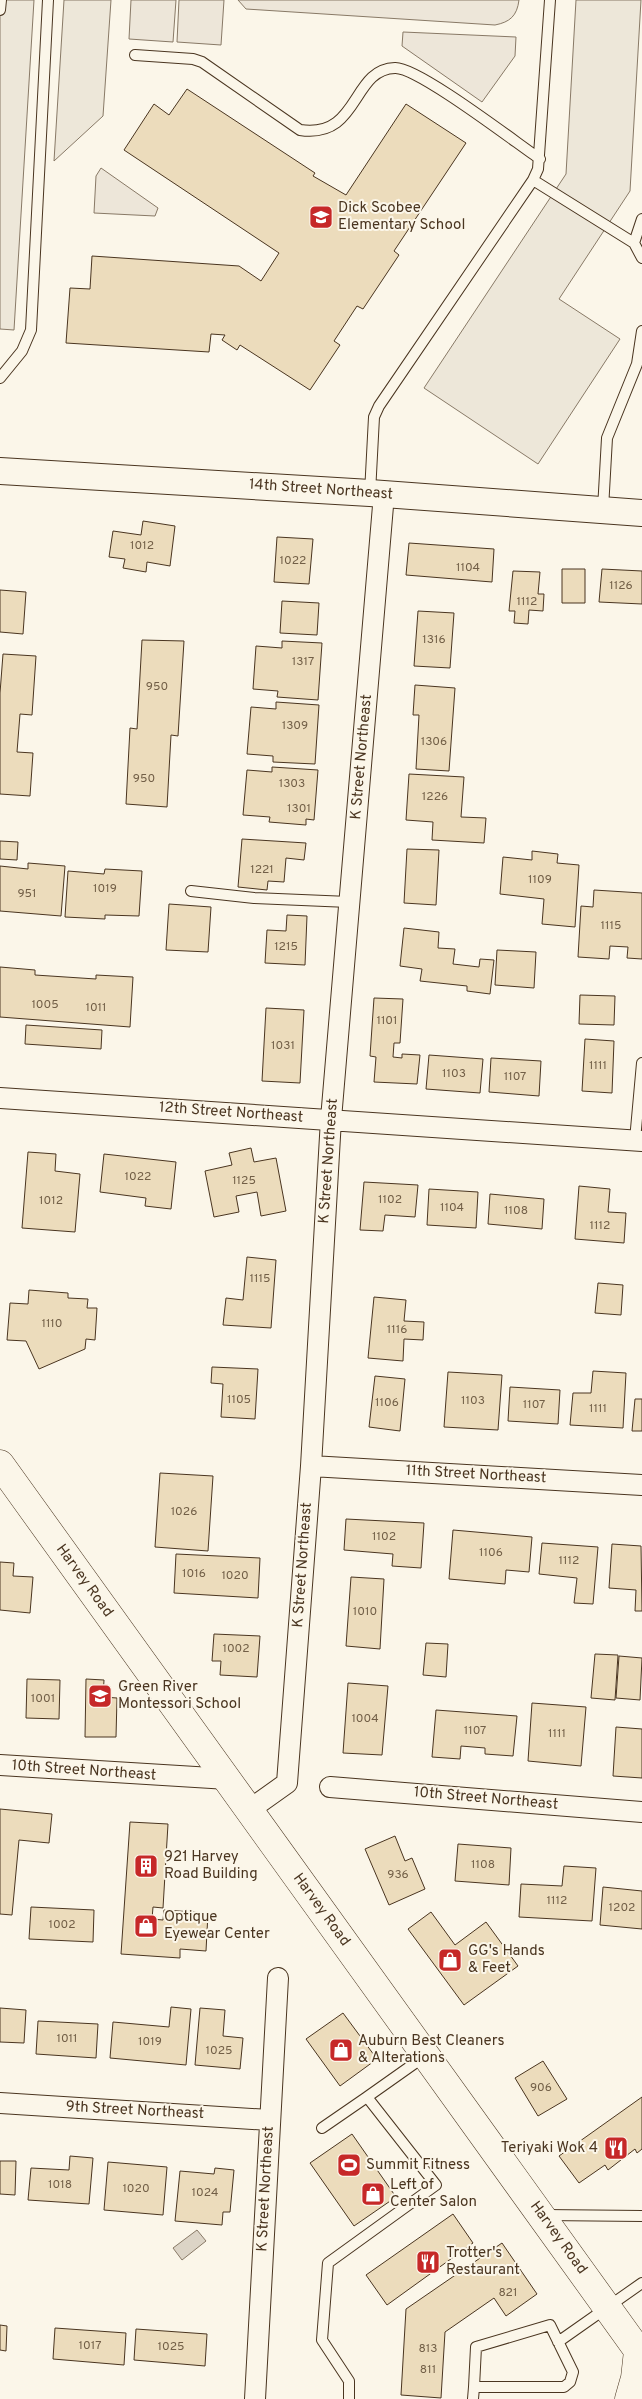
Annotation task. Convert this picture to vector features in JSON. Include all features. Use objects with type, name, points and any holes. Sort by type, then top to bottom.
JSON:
[{"type":"main road","name":"Harvey Road","points":[[0,1464],[640,2353]]},
{"type":"main road","points":[[629,2399],[640,2353]]},
{"type":"street","name":"14th Street Northeast","points":[[0,471],[377,493],[642,513]]},
{"type":"street","name":"K Street Northeast","points":[[249,1810],[287,1783],[311,1466],[331,1119],[349,902],[377,493]]},
{"type":"street","name":"12th Street Northeast","points":[[0,1098],[639,1141]]},
{"type":"street","name":"11th Street Northeast","points":[[311,1466],[642,1485]]},
{"type":"street","name":"10th Street Northeast","points":[[0,1766],[228,1779]]},
{"type":"street","name":"10th Street Northeast","points":[[330,1786],[642,1812]]},
{"type":"street","name":"K Street Northeast","points":[[255,2399],[278,1978]]},
{"type":"street","name":"9th Street Northeast","points":[[0,2103],[269,2120]]},
{"type":"lane","points":[[0,10],[1,0]]},
{"type":"lane","points":[[0,378],[22,351],[31,330],[48,0]]},
{"type":"lane","points":[[377,493],[374,417],[378,406],[533,180],[540,159],[550,0]]},
{"type":"lane","points":[[135,55],[193,59],[202,62],[300,130],[314,132],[326,129],[344,116],[372,77],[383,70],[396,68],[427,80],[540,159]]},
{"type":"lane","points":[[533,180],[634,243],[642,258]]},
{"type":"lane","points":[[634,243],[642,218]]},
{"type":"lane","points":[[603,510],[607,438],[637,364],[642,331]]},
{"type":"lane","points":[[191,892],[254,898],[349,902]]},
{"type":"lane","points":[[639,1141],[642,1063]]},
{"type":"lane","points":[[322,2128],[426,2055]]},
{"type":"lane","points":[[349,2399],[349,2380],[322,2340],[328,2263],[436,2185],[367,2098]]},
{"type":"lane","points":[[541,2215],[642,2216]]},
{"type":"lane","points":[[558,2342],[642,2283]]},
{"type":"lane","points":[[473,2399],[476,2347],[550,2326],[573,2372],[570,2382],[564,2387],[474,2387]]},
{"type":"shaded area","points":[[0,0],[34,0],[14,330],[0,329]]},
{"type":"shaded area","points":[[64,0],[111,0],[103,116],[54,161]]},
{"type":"shaded area","points":[[131,0],[176,0],[173,42],[129,39]]},
{"type":"shaded area","points":[[179,0],[224,0],[221,45],[177,42]]},
{"type":"shaded area","points":[[238,0],[519,0],[517,10],[512,17],[505,22],[495,25],[246,9]]},
{"type":"shaded area","points":[[576,0],[641,0],[630,191],[559,299],[620,339],[538,464],[424,388],[566,174]]},
{"type":"shaded area","points":[[403,32],[516,37],[515,56],[482,102],[402,46]]},
{"type":"shaded area","points":[[101,168],[158,208],[155,216],[94,213],[96,176]]},
{"type":"shaded area","points":[[197,2230],[206,2241],[182,2260],[173,2248]]},
{"type":"building","points":[[187,89],[315,173],[313,176],[346,195],[406,104],[466,143],[394,251],[399,255],[363,309],[357,306],[334,341],[340,345],[310,390],[240,345],[237,350],[222,340],[225,335],[211,334],[209,352],[66,343],[70,288],[90,289],[92,256],[239,266],[261,281],[279,253],[124,150],[154,104],[169,115]]},
{"type":"building","points":[[143,521],[175,526],[170,566],[147,562],[146,572],[123,568],[125,559],[109,557],[113,531],[141,535]]},
{"type":"building","points":[[277,537],[313,539],[309,584],[274,582]]},
{"type":"building","points":[[409,543],[494,549],[492,582],[406,575]]},
{"type":"building","points":[[562,569],[585,569],[585,603],[562,603]]},
{"type":"building","points":[[602,569],[642,571],[642,604],[599,602]]},
{"type":"building","points":[[513,571],[540,572],[538,594],[544,594],[543,611],[529,610],[528,624],[514,623],[515,611],[509,611]]},
{"type":"building","points":[[0,590],[26,592],[23,634],[0,632]]},
{"type":"building","points":[[282,601],[319,603],[317,635],[280,633]]},
{"type":"building","points":[[418,611],[454,613],[450,668],[414,666]]},
{"type":"building","points":[[142,640],[184,641],[178,736],[171,735],[167,807],[126,804],[130,728],[137,729]]},
{"type":"building","points":[[282,641],[322,643],[318,700],[277,697],[278,691],[253,689],[256,646],[282,648]]},
{"type":"building","points":[[3,654],[36,656],[32,715],[20,714],[17,752],[33,753],[30,796],[0,794],[0,693]]},
{"type":"building","points":[[415,685],[455,688],[449,771],[416,769],[419,715],[413,715]]},
{"type":"building","points":[[276,702],[319,705],[315,764],[273,762],[273,756],[247,754],[251,707],[276,709]]},
{"type":"building","points":[[272,767],[318,770],[314,820],[306,819],[306,825],[269,822],[270,817],[243,815],[247,770],[272,772]]},
{"type":"building","points":[[409,774],[464,777],[461,817],[486,818],[484,843],[432,840],[433,822],[406,820]]},
{"type":"building","points":[[242,839],[306,843],[304,860],[286,858],[284,882],[268,881],[267,890],[238,887]]},
{"type":"building","points":[[0,841],[18,842],[17,860],[0,859]]},
{"type":"building","points":[[407,849],[439,850],[436,905],[404,903]]},
{"type":"building","points":[[532,851],[558,854],[557,863],[579,865],[575,927],[542,924],[544,899],[500,894],[503,857],[532,860]]},
{"type":"building","points":[[28,863],[65,866],[61,916],[0,911],[0,866],[28,869]]},
{"type":"building","points":[[105,869],[142,871],[139,916],[105,915],[105,919],[65,917],[68,871],[104,874]]},
{"type":"building","points":[[594,890],[642,893],[642,959],[627,958],[628,947],[610,946],[609,959],[578,957],[581,906],[593,907]]},
{"type":"building","points":[[169,904],[211,907],[208,952],[166,950]]},
{"type":"building","points":[[287,915],[307,916],[305,965],[265,963],[267,930],[286,931]]},
{"type":"building","points":[[404,928],[439,932],[438,948],[455,949],[453,964],[479,967],[480,959],[494,960],[490,994],[467,991],[467,986],[420,981],[422,969],[400,966]]},
{"type":"building","points":[[497,950],[536,952],[534,988],[495,985]]},
{"type":"building","points":[[0,967],[35,970],[35,975],[96,979],[96,975],[133,977],[130,1027],[0,1017]]},
{"type":"building","points":[[580,995],[615,996],[614,1025],[579,1024]]},
{"type":"building","points":[[374,998],[403,999],[400,1043],[394,1043],[393,1057],[402,1058],[402,1054],[420,1055],[417,1084],[374,1082],[376,1057],[370,1056]]},
{"type":"building","points":[[266,1008],[304,1010],[300,1083],[262,1081]]},
{"type":"building","points":[[26,1025],[102,1030],[101,1049],[25,1044]]},
{"type":"building","points":[[585,1039],[614,1041],[612,1093],[582,1091]]},
{"type":"building","points":[[429,1055],[483,1059],[480,1093],[426,1089]]},
{"type":"building","points":[[491,1058],[541,1061],[539,1096],[489,1092]]},
{"type":"building","points":[[251,1148],[254,1162],[276,1158],[286,1211],[261,1216],[257,1192],[236,1196],[239,1212],[214,1217],[205,1171],[232,1165],[229,1153]]},
{"type":"building","points":[[28,1152],[56,1154],[55,1171],[80,1174],[75,1232],[22,1228]]},
{"type":"building","points":[[104,1154],[176,1162],[171,1209],[145,1206],[146,1198],[100,1192]]},
{"type":"building","points":[[364,1182],[418,1185],[415,1217],[385,1215],[383,1231],[360,1230]]},
{"type":"building","points":[[579,1186],[610,1189],[608,1212],[626,1213],[624,1243],[575,1239]]},
{"type":"building","points":[[429,1189],[478,1192],[476,1228],[427,1225]]},
{"type":"building","points":[[490,1194],[544,1199],[542,1229],[488,1224]]},
{"type":"building","points":[[247,1257],[276,1260],[271,1328],[223,1325],[226,1298],[243,1300]]},
{"type":"building","points":[[598,1283],[623,1285],[621,1315],[595,1313]]},
{"type":"building","points":[[29,1290],[68,1293],[68,1298],[88,1299],[87,1308],[97,1308],[95,1340],[86,1339],[85,1349],[39,1369],[26,1341],[7,1340],[10,1303],[28,1304]]},
{"type":"building","points":[[374,1297],[406,1300],[404,1321],[424,1322],[423,1340],[404,1339],[403,1361],[368,1358]]},
{"type":"building","points":[[212,1367],[258,1369],[255,1419],[221,1417],[223,1384],[211,1383]]},
{"type":"building","points":[[593,1371],[626,1373],[623,1428],[570,1425],[573,1393],[591,1393]]},
{"type":"building","points":[[448,1372],[502,1375],[498,1430],[444,1427]]},
{"type":"building","points":[[375,1376],[405,1379],[400,1431],[369,1427]]},
{"type":"building","points":[[510,1387],[560,1390],[558,1424],[508,1421]]},
{"type":"building","points":[[635,1399],[642,1399],[642,1431],[632,1431]]},
{"type":"building","points":[[160,1473],[213,1476],[208,1551],[155,1547]]},
{"type":"building","points":[[346,1519],[424,1523],[421,1568],[392,1566],[393,1554],[344,1550]]},
{"type":"building","points":[[453,1530],[532,1537],[529,1572],[506,1570],[505,1584],[449,1579]]},
{"type":"building","points":[[542,1543],[598,1547],[593,1604],[574,1603],[577,1578],[539,1574]]},
{"type":"building","points":[[612,1544],[641,1546],[642,1611],[635,1611],[636,1590],[609,1588]]},
{"type":"building","points":[[176,1554],[260,1558],[258,1598],[174,1593]]},
{"type":"building","points":[[0,1562],[14,1563],[13,1576],[33,1577],[30,1613],[0,1610]]},
{"type":"building","points":[[351,1577],[384,1579],[380,1649],[346,1646]]},
{"type":"building","points":[[214,1634],[260,1636],[257,1677],[220,1675],[221,1661],[212,1661]]},
{"type":"building","points":[[426,1643],[448,1644],[446,1677],[423,1675]]},
{"type":"building","points":[[595,1654],[618,1655],[615,1700],[591,1698]]},
{"type":"building","points":[[619,1656],[642,1658],[640,1700],[616,1698]]},
{"type":"building","points":[[27,1679],[60,1680],[59,1719],[26,1718]]},
{"type":"building","points":[[86,1679],[104,1680],[103,1697],[117,1698],[116,1737],[85,1737]]},
{"type":"building","points":[[348,1683],[388,1686],[382,1755],[343,1753]]},
{"type":"building","points":[[532,1703],[586,1707],[581,1766],[528,1761]]},
{"type":"building","points":[[436,1710],[517,1716],[513,1756],[485,1754],[485,1748],[461,1746],[460,1759],[432,1757]]},
{"type":"building","points":[[616,1727],[642,1729],[642,1778],[613,1776]]},
{"type":"building","points":[[0,1809],[52,1814],[49,1843],[19,1840],[12,1915],[0,1914]]},
{"type":"building","name":"921 Harvey Road Building","points":[[130,1822],[168,1824],[163,1908],[153,1907],[152,1919],[163,1920],[164,1910],[208,1913],[206,1951],[180,1949],[180,1958],[121,1954]]},
{"type":"building","points":[[395,1836],[405,1861],[412,1858],[425,1889],[389,1905],[365,1849]]},
{"type":"building","points":[[458,1844],[511,1848],[509,1885],[455,1881]]},
{"type":"building","points":[[564,1866],[596,1868],[592,1921],[519,1917],[521,1884],[562,1886]]},
{"type":"building","points":[[603,1887],[642,1891],[642,1929],[600,1925]]},
{"type":"building","points":[[31,1907],[94,1910],[93,1942],[29,1939]]},
{"type":"building","points":[[431,1912],[455,1945],[486,1922],[518,1966],[464,2005],[408,1929]]},
{"type":"building","points":[[171,2007],[191,2009],[186,2065],[110,2058],[113,2022],[169,2027]]},
{"type":"building","points":[[0,2008],[26,2010],[24,2043],[0,2042]]},
{"type":"building","points":[[200,2008],[225,2010],[223,2036],[243,2038],[240,2069],[195,2065]]},
{"type":"building","points":[[343,2013],[377,2059],[340,2086],[306,2039]]},
{"type":"building","points":[[38,2021],[98,2024],[96,2058],[36,2054]]},
{"type":"building","points":[[543,2061],[567,2099],[538,2116],[515,2078]]},
{"type":"building","points":[[642,2097],[642,2149],[637,2153],[635,2149],[608,2170],[605,2165],[579,2183],[559,2156]]},
{"type":"building","points":[[352,2134],[396,2197],[354,2226],[310,2163]]},
{"type":"building","points":[[70,2156],[93,2158],[89,2204],[28,2200],[31,2168],[69,2170]]},
{"type":"building","points":[[0,2161],[16,2161],[15,2195],[0,2194]]},
{"type":"building","points":[[108,2162],[167,2167],[163,2215],[104,2210]]},
{"type":"building","points":[[215,2168],[234,2170],[230,2212],[223,2212],[222,2225],[175,2221],[180,2171],[214,2174]]},
{"type":"building","points":[[453,2214],[473,2243],[387,2305],[366,2275]]},
{"type":"building","points":[[502,2243],[537,2294],[506,2316],[494,2298],[445,2332],[441,2398],[401,2395],[406,2309]]},
{"type":"building","points":[[0,2325],[7,2326],[6,2351],[0,2350]]},
{"type":"building","points":[[55,2328],[126,2333],[124,2365],[53,2359]]},
{"type":"building","points":[[136,2329],[207,2334],[205,2366],[134,2360]]},
{"type":"place","name":"Dick Scobee Elementary School","points":[[321,217]]},
{"type":"place","name":"Green River Montessori School","points":[[100,1696]]},
{"type":"place","name":"921 Harvey Road Building","points":[[146,1866]]},
{"type":"place","name":"Optique Eyewear Center","points":[[146,1926]]},
{"type":"place","name":"GG's Hands & Feet","points":[[450,1960]]},
{"type":"place","name":"Auburn Best Cleaners & Alterations","points":[[341,2050]]},
{"type":"place","name":"Teriyaki Wok 4","points":[[616,2148]]},
{"type":"place","name":"Summit Fitness","points":[[349,2165]]},
{"type":"place","name":"Left of Center Salon","points":[[373,2194]]},
{"type":"place","name":"Trotter's Restaurant","points":[[428,2262]]}]
